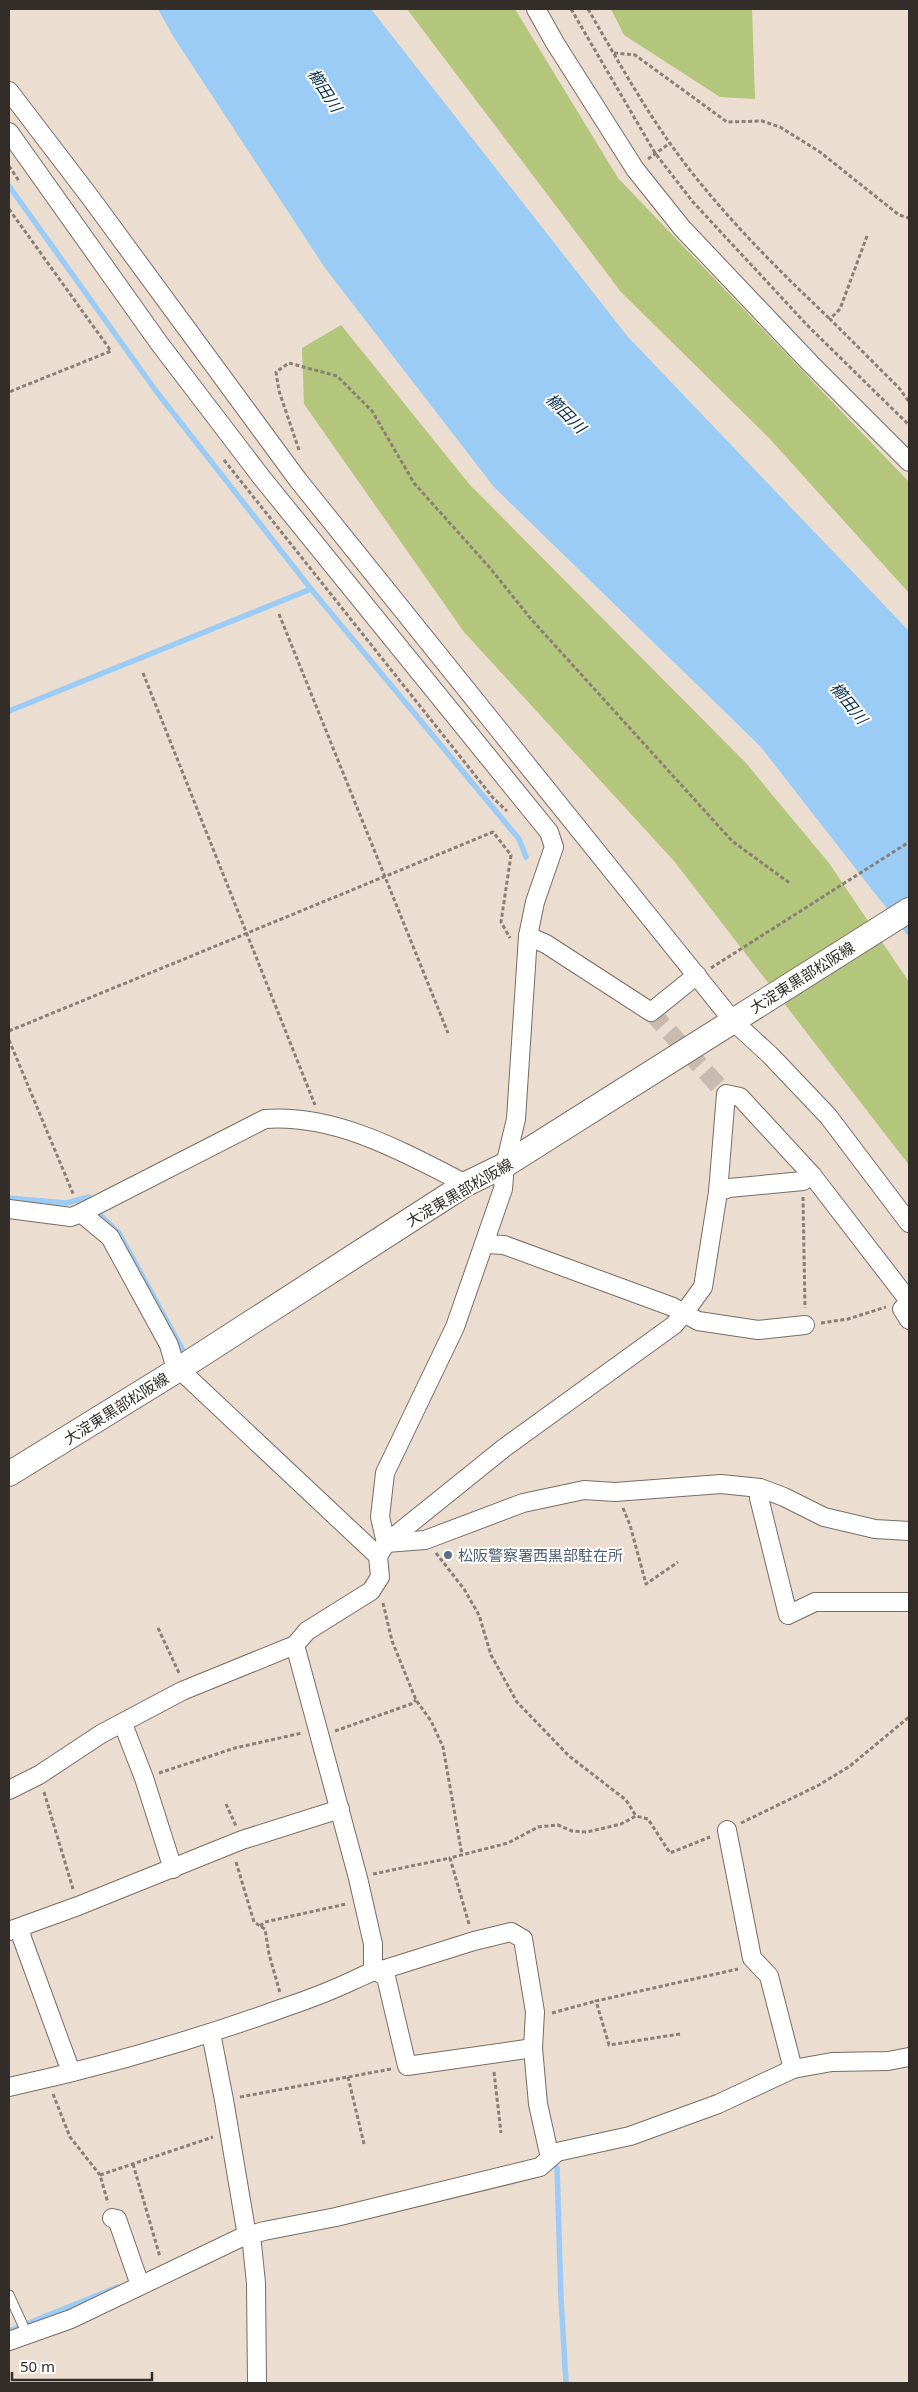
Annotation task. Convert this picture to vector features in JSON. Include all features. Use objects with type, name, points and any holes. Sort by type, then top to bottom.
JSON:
[{"type":"main road","name":"大淀東黒部松阪線","points":[[9,1474],[186,1365],[466,1184],[505,1165],[909,910]]},
{"type":"street","points":[[536,9],[555,43],[636,168],[682,228],[810,363],[909,462]]},
{"type":"street","points":[[9,91],[96,204],[298,480],[738,1017],[770,1055],[828,1116],[909,1223]]},
{"type":"street","points":[[9,132],[159,343],[262,478],[550,832],[554,847],[535,902],[528,936],[516,1119],[505,1165],[504,1189],[455,1327],[384,1472],[380,1517],[382,1550],[380,1577],[371,1591],[307,1631],[295,1645],[182,1691],[101,1734],[39,1775],[9,1790]]},
{"type":"street","points":[[528,936],[546,944],[652,1012],[702,973]]},
{"type":"street","points":[[382,1550],[504,1448],[674,1326],[684,1313],[703,1287],[718,1192],[726,1094],[740,1097],[807,1178],[907,1308]]},
{"type":"street","points":[[9,1209],[71,1217],[265,1118],[291,1117],[322,1121],[402,1151],[466,1184]]},
{"type":"street","points":[[718,1192],[729,1188],[807,1178]]},
{"type":"street","points":[[81,1213],[110,1237],[169,1344],[186,1365],[382,1550]]},
{"type":"street","points":[[485,1244],[504,1245],[684,1313],[698,1321],[758,1330],[805,1325]]},
{"type":"street","points":[[382,1550],[425,1540],[523,1503],[584,1490],[615,1492],[721,1484],[760,1488],[784,1497],[824,1517],[875,1529],[909,1531]]},
{"type":"street","points":[[760,1488],[759,1498],[788,1615],[815,1602],[909,1602]]},
{"type":"street","points":[[295,1645],[358,1878],[373,1944],[373,1970]]},
{"type":"street","points":[[123,1724],[144,1778],[173,1869]]},
{"type":"street","points":[[71,2072],[14,1930],[173,1869],[231,1844],[340,1809]]},
{"type":"street","points":[[727,1830],[752,1958],[769,1976],[792,2068]]},
{"type":"street","points":[[9,2087],[42,2080],[211,2033],[284,2008],[356,1980],[373,1970],[386,1969],[474,1941],[511,1932],[523,1939],[535,2012],[533,2048],[538,2104],[550,2158]]},
{"type":"street","points":[[373,1970],[386,1977],[408,2066],[533,2048]]},
{"type":"street","points":[[211,2033],[256,2283],[257,2383]]},
{"type":"street","points":[[9,2341],[24,2327],[71,2319],[138,2280],[230,2242],[247,2232],[336,2217],[540,2167],[557,2152],[630,2136],[718,2104],[792,2068],[832,2062],[888,2061],[909,2057]]},
{"type":"street","points":[[112,2218],[117,2219],[138,2280]]},
{"type":"lane","points":[[9,2295],[24,2327]]},
{"type":"path","points":[[571,9],[655,152],[693,202],[808,326],[909,425]]},
{"type":"path","points":[[588,9],[670,143],[732,219],[790,282],[900,389],[909,402]]},
{"type":"path","points":[[614,54],[635,55],[727,122],[762,122],[780,127],[820,152],[899,214],[909,218]]},
{"type":"path","points":[[636,168],[655,152],[670,143]]},
{"type":"path","points":[[9,208],[112,350],[9,392]]},
{"type":"path","points":[[830,319],[840,309],[867,236]]},
{"type":"path","points":[[300,451],[279,391],[276,372],[289,363],[336,376],[372,412],[414,483],[490,568],[531,619],[732,841],[791,884]]},
{"type":"path","points":[[280,614],[448,1033]]},
{"type":"path","points":[[143,673],[322,1121]]},
{"type":"path","points":[[9,1031],[384,875],[493,832],[511,855],[501,922],[526,967]]},
{"type":"path","points":[[702,973],[909,842]]},
{"type":"path","points":[[9,1040],[73,1193]]},
{"type":"path","points":[[807,1178],[805,1325],[848,1319],[891,1306],[907,1308]]},
{"type":"path","points":[[615,1492],[630,1525],[646,1584],[678,1562]]},
{"type":"path","points":[[425,1540],[464,1589],[479,1615],[491,1655],[517,1702],[569,1756],[626,1800],[636,1816]]},
{"type":"path","points":[[380,1577],[380,1592],[392,1641],[416,1700],[431,1721],[443,1747],[462,1855]]},
{"type":"path","points":[[158,1628],[179,1672],[182,1691]]},
{"type":"path","points":[[144,1778],[235,1748],[319,1733],[411,1704],[416,1700]]},
{"type":"path","points":[[358,1878],[508,1843],[538,1827],[558,1825],[572,1831],[587,1832],[621,1824],[636,1816],[648,1819],[670,1853],[727,1830],[827,1780],[850,1766],[909,1716]]},
{"type":"path","points":[[39,1775],[78,1906]]},
{"type":"path","points":[[231,1844],[254,1922],[265,1929],[269,1954],[284,2008]]},
{"type":"path","points":[[450,1858],[474,1941]]},
{"type":"path","points":[[260,1926],[265,1922],[363,1900]]},
{"type":"path","points":[[535,2012],[546,2015],[596,2001],[750,1966],[752,1958]]},
{"type":"path","points":[[596,2001],[609,2045],[680,2034]]},
{"type":"path","points":[[492,2054],[501,2134]]},
{"type":"path","points":[[224,2100],[408,2066]]},
{"type":"path","points":[[348,2077],[364,2144]]},
{"type":"path","points":[[42,2080],[50,2088],[70,2138],[100,2175],[112,2218]]},
{"type":"path","points":[[100,2175],[230,2132]]},
{"type":"path","points":[[133,2164],[160,2261]]},
{"type":"green space","points":[[407,9],[515,9],[618,178],[909,482],[909,593],[769,438],[621,292]]},
{"type":"green space","points":[[611,9],[752,9],[755,99],[720,97],[624,35]]},
{"type":"green space","points":[[341,325],[470,485],[745,762],[829,863],[909,982],[909,1165],[674,861],[464,632],[304,404],[302,348]]},
{"type":"water","name":"櫛田川","points":[[158,9],[371,9],[628,337],[909,631],[909,937],[760,746],[494,487],[325,268],[173,36]]},
{"type":"waterway","points":[[9,186],[156,391],[311,589],[519,839],[526,857]]},
{"type":"waterway","points":[[9,711],[311,589]]},
{"type":"waterway","points":[[9,1198],[66,1203],[89,1197],[91,1199]]},
{"type":"waterway","points":[[100,1215],[119,1233],[187,1358]]},
{"type":"waterway","points":[[557,2168],[566,2383]]},
{"type":"waterway","points":[[9,2331],[118,2287]]},
{"type":"tunnel","points":[[651,1012],[726,1094]]},
{"type":"place","name":"松阪警察署西黒部駐在所","points":[[448,1555]]}]
